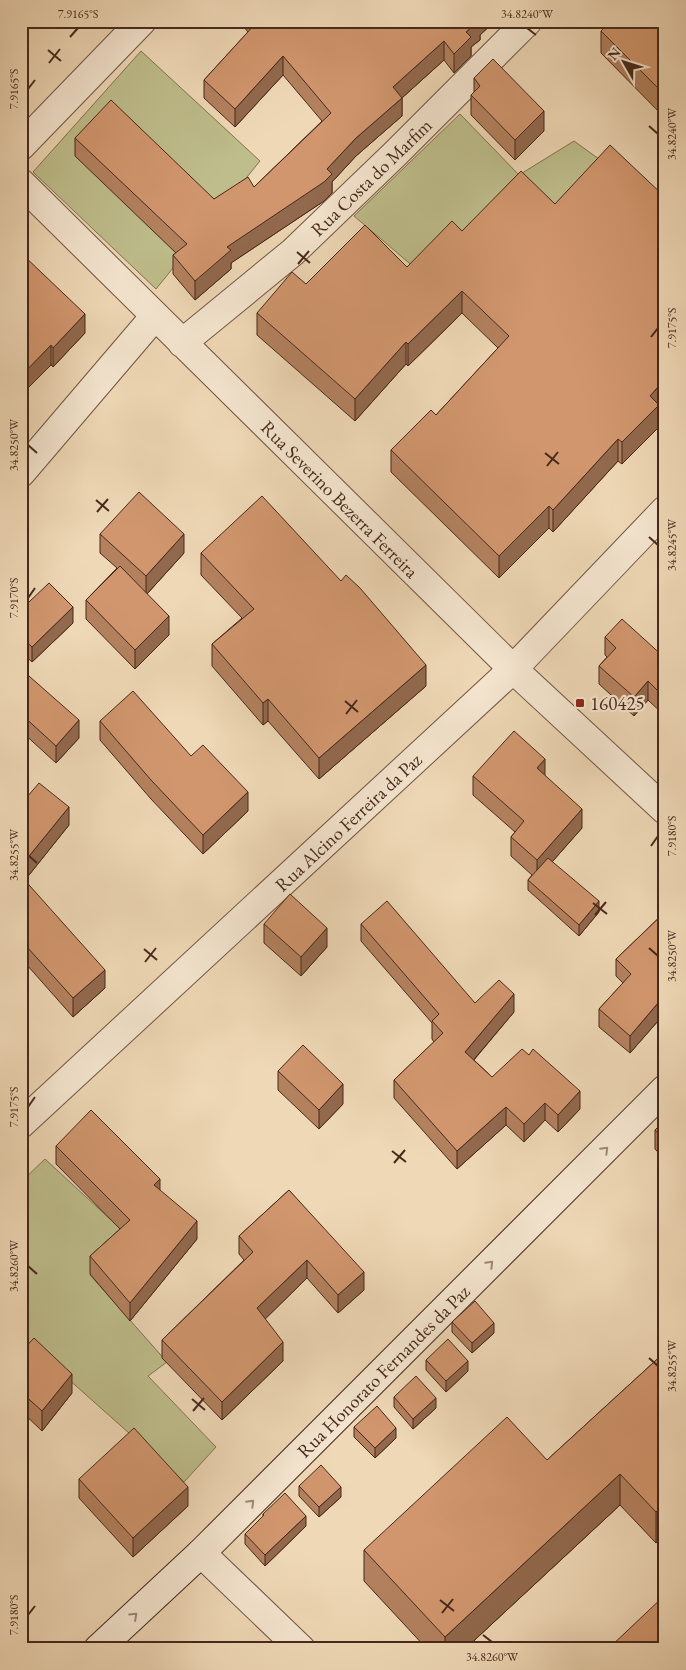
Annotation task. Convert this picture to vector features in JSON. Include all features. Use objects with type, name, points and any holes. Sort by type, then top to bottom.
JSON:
[{"type":"street","points":[[21,146],[142,21]]},
{"type":"street","name":"Rua Costa do Marfim","points":[[182,343],[293,252],[395,154],[528,21]]},
{"type":"street","name":"Rua Severino Bezerra Ferreira","points":[[21,183],[513,669],[665,810]]},
{"type":"street","points":[[21,473],[155,316]]},
{"type":"street","name":"Rua Alcino Ferreira da Paz","points":[[21,1124],[513,669],[665,510]]},
{"type":"street","name":"Rua Honorato Fernandes da Paz","points":[[98,1649],[201,1553],[665,1089]]},
{"type":"street","points":[[201,1553],[301,1649]]},
{"type":"shaded area","points":[[141,51],[260,161],[156,289],[33,172]]},
{"type":"shaded area","points":[[460,114],[519,175],[574,141],[610,167],[565,215],[422,274],[354,216]]},
{"type":"shaded area","points":[[45,1159],[125,1233],[90,1275],[167,1362],[148,1376],[216,1447],[184,1482],[21,1337],[21,1182]]},
{"type":"building","points":[[254,21],[479,21],[466,32],[471,37],[454,54],[444,41],[393,87],[402,98],[356,138],[327,169],[332,174],[324,182],[227,247],[231,250],[195,281],[173,255],[187,244],[75,138],[111,100],[214,199],[248,177],[254,187],[331,113],[283,56],[235,109],[204,80],[256,23]]},
{"type":"building","points":[[611,21],[665,21],[665,95],[601,31]]},
{"type":"building","points":[[493,59],[544,111],[515,140],[471,95],[480,86],[474,78]]},
{"type":"building","points":[[610,145],[665,197],[665,379],[650,396],[659,405],[622,442],[618,439],[553,510],[549,506],[499,556],[391,450],[431,410],[436,415],[509,336],[462,291],[408,344],[406,342],[355,399],[257,313],[292,272],[306,284],[365,225],[407,267],[452,221],[462,231],[521,171],[555,204]]},
{"type":"building","points":[[21,253],[85,314],[53,348],[51,345],[21,376]]},
{"type":"building","points":[[139,492],[184,534],[146,576],[100,534]]},
{"type":"building","points":[[262,496],[341,581],[346,575],[360,588],[426,665],[319,758],[268,699],[263,703],[212,644],[254,609],[201,553]]},
{"type":"building","points":[[120,566],[169,616],[135,650],[86,600]]},
{"type":"building","points":[[49,583],[73,607],[32,647],[21,637],[21,595],[29,602]]},
{"type":"building","points":[[622,619],[665,658],[665,698],[648,681],[634,697],[599,666],[616,648],[605,637]]},
{"type":"building","points":[[21,669],[79,720],[56,746],[21,714]]},
{"type":"building","points":[[133,691],[191,756],[203,745],[248,792],[203,835],[151,780],[100,721]]},
{"type":"building","points":[[514,731],[545,759],[537,768],[582,809],[537,860],[511,837],[524,821],[473,776]]},
{"type":"building","points":[[39,783],[69,807],[21,866],[21,804]]},
{"type":"building","points":[[548,858],[599,901],[579,925],[528,880]]},
{"type":"building","points":[[21,876],[105,970],[73,998],[27,947],[21,952]]},
{"type":"building","points":[[290,894],[327,928],[301,957],[264,924]]},
{"type":"building","points":[[387,901],[475,1003],[499,980],[514,994],[465,1052],[492,1077],[522,1049],[529,1055],[533,1049],[580,1091],[558,1115],[545,1103],[524,1124],[506,1107],[457,1151],[394,1080],[443,1033],[432,1021],[439,1014],[361,924]]},
{"type":"building","points":[[665,912],[665,1011],[658,1003],[630,1036],[599,1009],[631,974],[616,959]]},
{"type":"building","points":[[303,1045],[343,1084],[319,1110],[278,1071]]},
{"type":"building","points":[[91,1110],[160,1179],[154,1185],[197,1221],[130,1303],[90,1256],[130,1220],[56,1146]]},
{"type":"building","points":[[665,1121],[665,1141],[655,1130]]},
{"type":"building","points":[[289,1190],[364,1272],[338,1295],[307,1260],[257,1308],[283,1342],[222,1402],[162,1340],[253,1252],[239,1236]]},
{"type":"building","points":[[475,1301],[494,1323],[472,1343],[452,1322]]},
{"type":"building","points":[[34,1338],[72,1374],[42,1411],[21,1392],[21,1352]]},
{"type":"building","points":[[448,1339],[468,1361],[446,1381],[426,1360]]},
{"type":"building","points":[[665,1352],[665,1504],[656,1512],[620,1474],[445,1637],[364,1550],[507,1417],[547,1460]]},
{"type":"building","points":[[416,1376],[436,1398],[413,1419],[394,1397]]},
{"type":"building","points":[[377,1406],[396,1428],[375,1448],[354,1427]]},
{"type":"building","points":[[134,1428],[188,1487],[133,1538],[79,1479]]},
{"type":"building","points":[[321,1465],[341,1487],[319,1507],[299,1486]]},
{"type":"building","points":[[285,1493],[306,1516],[265,1555],[245,1534]]},
{"type":"building","points":[[21,1507],[28,1513],[21,1520]]},
{"type":"building","points":[[665,1595],[665,1649],[608,1649]]},
{"type":"place","name":"160425","points":[[580,703]]}]
